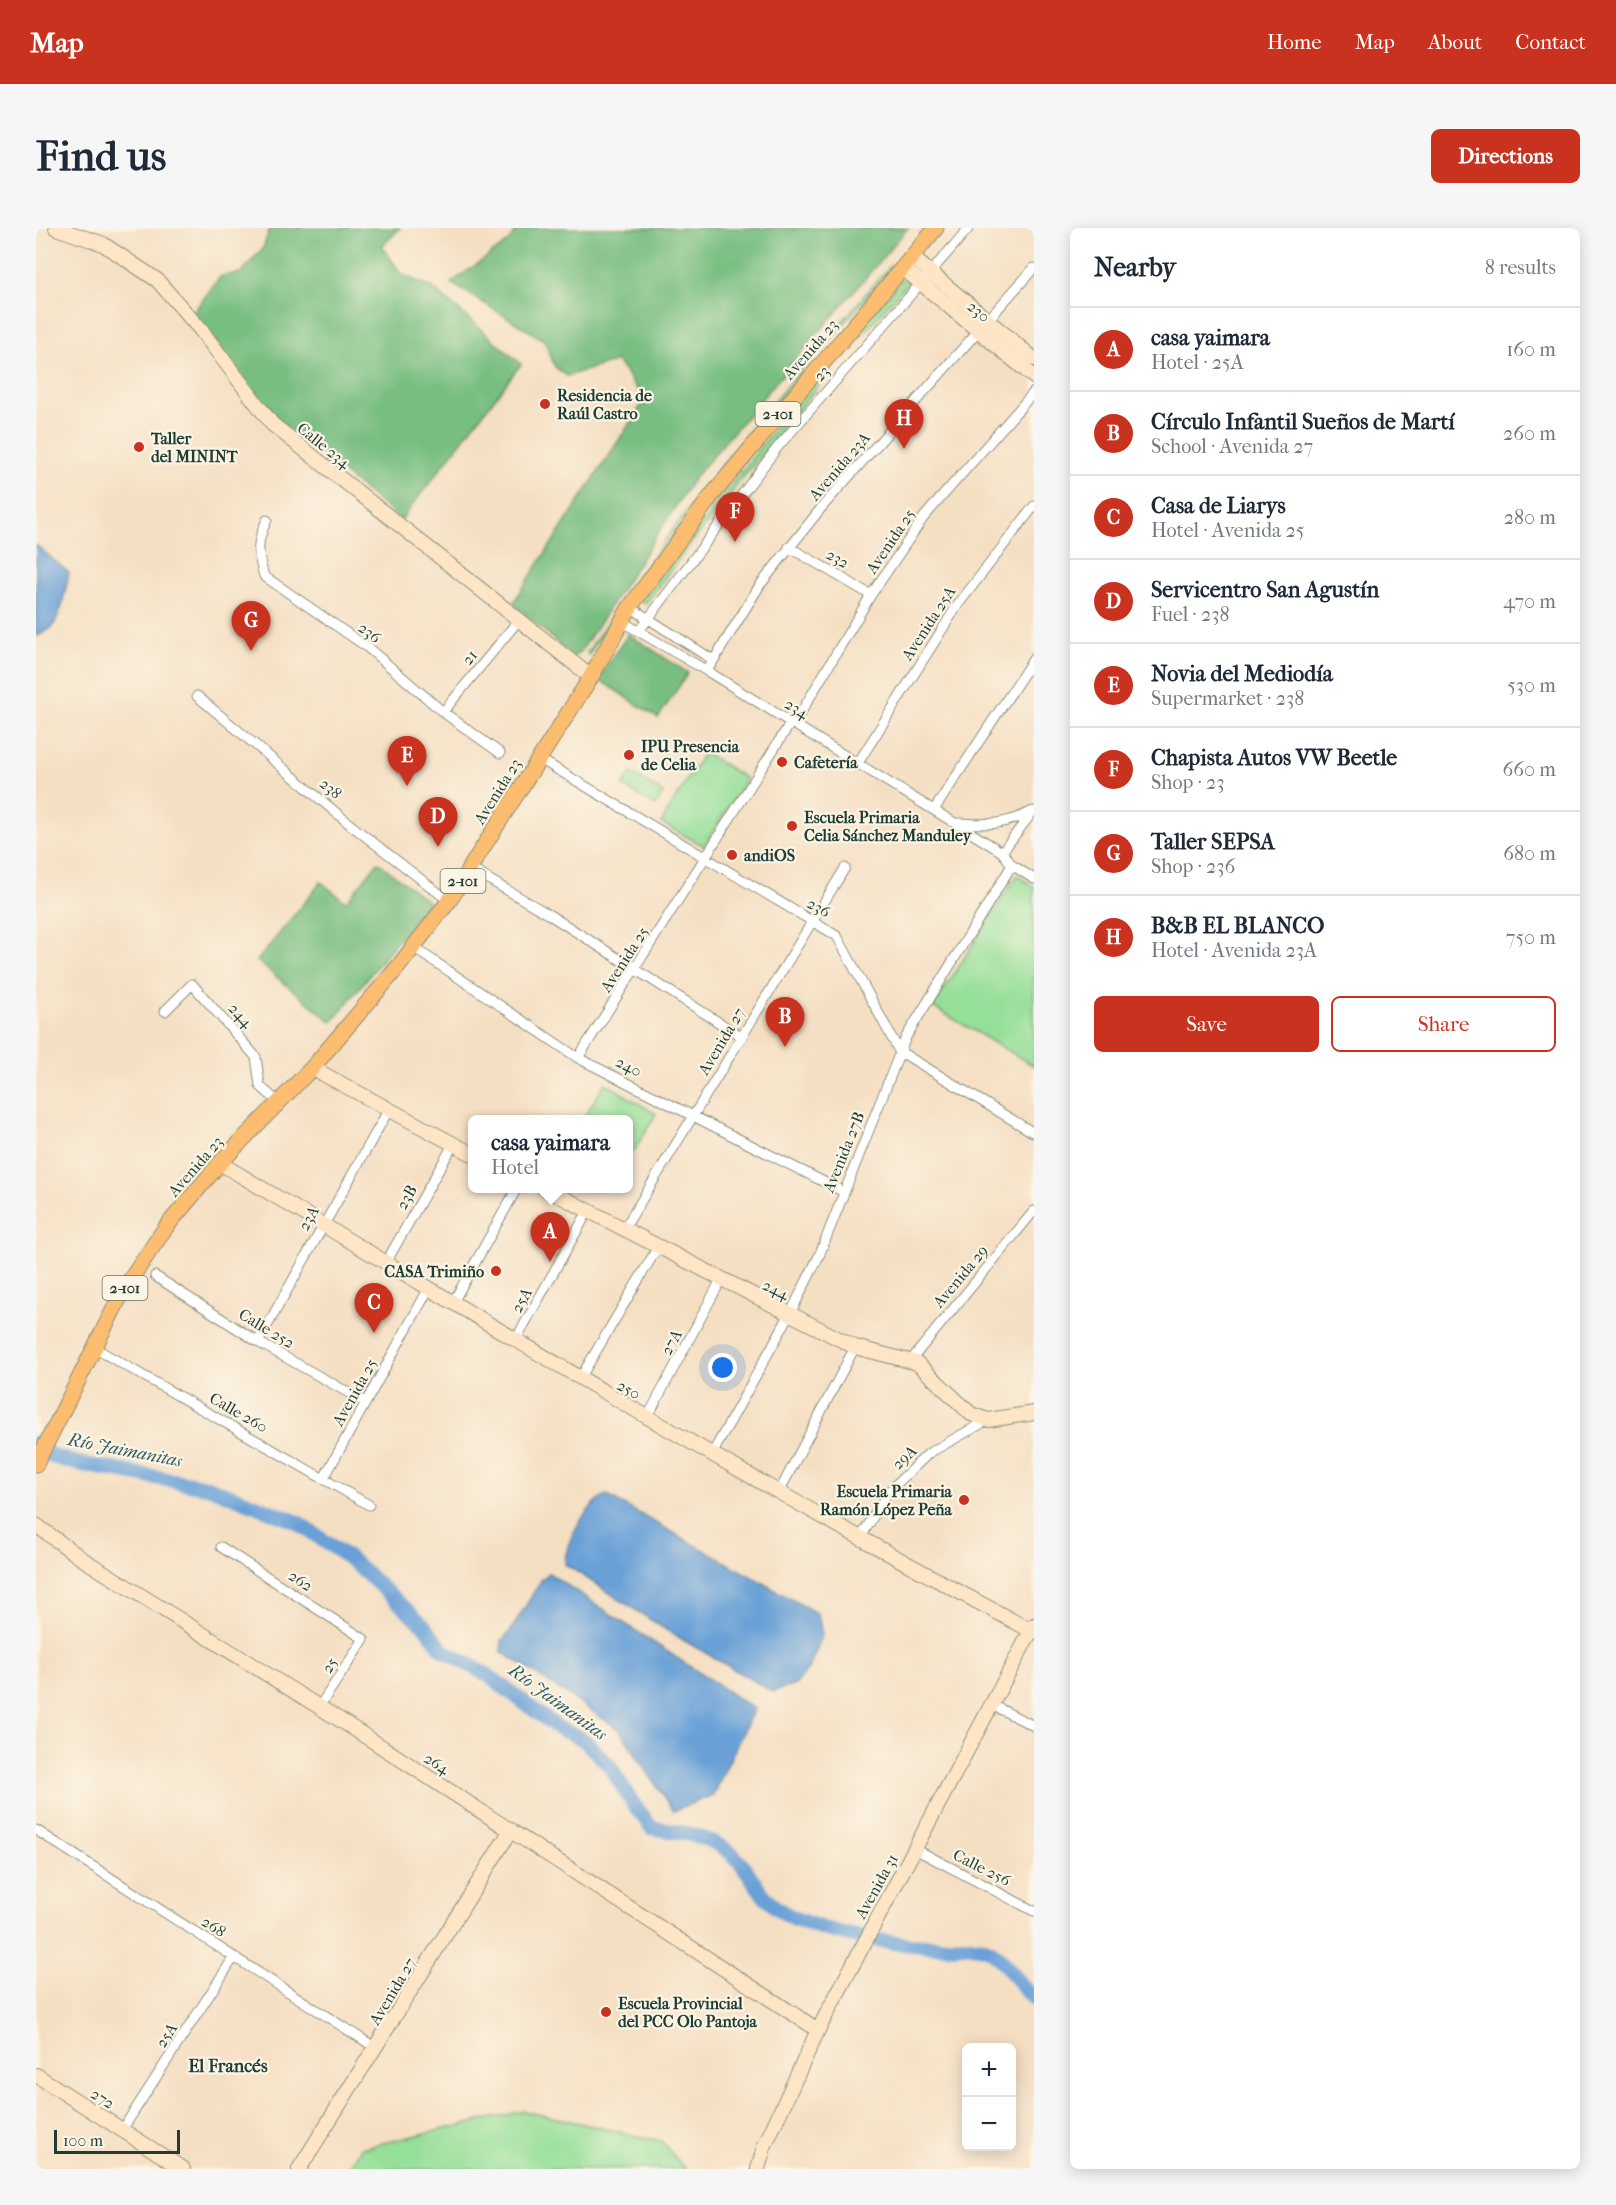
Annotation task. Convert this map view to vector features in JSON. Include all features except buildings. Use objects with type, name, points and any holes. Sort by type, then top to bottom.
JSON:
[{"type":"main road","name":"Avenida 23","points":[[36,1464],[93,1347],[139,1264],[220,1163],[277,1101],[312,1068],[449,901],[591,677],[630,607],[712,495],[936,228]]},
{"type":"street","name":"Calle 234","points":[[56,228],[103,244],[157,280],[200,329],[272,424],[591,677]]},
{"type":"street","name":"23","points":[[639,631],[777,448],[969,228]]},
{"type":"street","name":"230","points":[[908,263],[982,326],[1034,377]]},
{"type":"street","name":"Avenida 23A","points":[[707,670],[759,585],[789,547],[1034,268]]},
{"type":"street","name":"230","points":[[982,326],[1034,359]]},
{"type":"street","name":"Avenida 25","points":[[578,1058],[924,517],[1034,392]]},
{"type":"street","name":"Avenida 25A","points":[[858,763],[975,579],[1034,506]]},
{"type":"street","name":"236","points":[[267,520],[258,539],[259,560],[264,576],[367,647],[443,712],[500,753]]},
{"type":"street","name":"232","points":[[789,547],[872,595]]},
{"type":"street","points":[[630,607],[714,660]]},
{"type":"street","name":"21","points":[[443,712],[518,621]]},
{"type":"street","name":"234","points":[[621,621],[707,670],[956,823],[1002,852],[1012,865],[1034,879]]},
{"type":"street","points":[[934,810],[1034,658]]},
{"type":"street","name":"238","points":[[197,696],[352,826],[449,901]]},
{"type":"street","name":"236","points":[[538,758],[837,936],[900,1051]]},
{"type":"street","points":[[1002,852],[1034,811]]},
{"type":"street","name":"234","points":[[956,823],[992,826],[1015,820],[1034,811]]},
{"type":"street","name":"Avenida 27B","points":[[711,1456],[790,1314],[819,1256],[842,1191],[900,1051],[1012,865]]},
{"type":"street","name":"Avenida 27","points":[[624,1229],[845,868]]},
{"type":"street","points":[[471,869],[636,968],[742,1037]]},
{"type":"street","name":"240","points":[[413,947],[578,1058],[693,1118],[842,1191]]},
{"type":"street","name":"244","points":[[165,1011],[192,984],[256,1057],[260,1086],[277,1101]]},
{"type":"street","points":[[900,1051],[1034,1133]]},
{"type":"street","points":[[312,1068],[468,1152]]},
{"type":"street","name":"23A","points":[[258,1342],[388,1111]]},
{"type":"street","name":"23B","points":[[385,1264],[453,1145]]},
{"type":"street","name":"250","points":[[220,1163],[428,1290],[711,1456],[1033,1629]]},
{"type":"street","points":[[452,1304],[513,1193]]},
{"type":"street","name":"244","points":[[554,1193],[855,1347],[910,1360],[921,1366],[960,1406],[971,1414],[988,1420]]},
{"type":"street","name":"25A","points":[[515,1341],[588,1211]]},
{"type":"street","name":"Avenida 29","points":[[910,1360],[1034,1211]]},
{"type":"street","points":[[579,1380],[658,1248]]},
{"type":"street","name":"Calle 252","points":[[155,1276],[258,1342],[365,1402]]},
{"type":"street","name":"27A","points":[[647,1418],[722,1280]]},
{"type":"street","name":"Avenida 25","points":[[324,1478],[428,1290]]},
{"type":"street","name":"Calle 260","points":[[93,1347],[369,1505]]},
{"type":"street","points":[[779,1492],[855,1347]]},
{"type":"street","points":[[988,1420],[1034,1413]]},
{"type":"street","name":"29A","points":[[861,1537],[888,1492],[929,1453],[988,1420]]},
{"type":"street","name":"264","points":[[37,1529],[511,1830],[818,2030]]},
{"type":"street","name":"262","points":[[221,1547],[364,1639]]},
{"type":"street","name":"Avenida 31","points":[[758,2169],[764,2147],[818,2030],[1033,1629]]},
{"type":"street","name":"25","points":[[319,1707],[364,1639]]},
{"type":"street","points":[[992,1705],[1034,1726]]},
{"type":"street","name":"268","points":[[36,1830],[376,2048]]},
{"type":"street","name":"Avenida 27","points":[[299,2169],[511,1830]]},
{"type":"street","name":"Calle 256","points":[[915,1849],[1034,1911]]},
{"type":"street","name":"25A","points":[[122,2130],[234,1957]]},
{"type":"street","name":"272","points":[[36,2075],[183,2169]]},
{"type":"green space","points":[[270,228],[400,228],[382,246],[401,274],[433,288],[521,364],[401,520],[277,419],[193,312],[221,276],[241,273],[263,248]]},
{"type":"green space","points":[[518,228],[908,228],[694,478],[581,651],[573,657],[513,603],[645,400],[617,361],[567,376],[555,367],[544,340],[451,283],[508,242]]},
{"type":"green space","points":[[891,265],[894,267],[812,360],[696,503],[623,603],[589,655],[587,653],[621,601],[694,502],[810,358]]},
{"type":"green space","points":[[905,276],[910,280],[774,439],[645,604],[640,601],[795,403]]},
{"type":"green space","points":[[628,634],[688,673],[658,718],[598,679]]},
{"type":"green space","points":[[704,752],[746,779],[704,846],[661,823]]},
{"type":"green space","points":[[631,773],[663,793],[655,806],[623,786]]},
{"type":"green space","points":[[378,862],[429,902],[332,1022],[257,961],[321,882],[346,902]]},
{"type":"green space","points":[[1017,875],[1034,887],[1034,1066],[933,1007]]},
{"type":"green space","points":[[605,1083],[656,1114],[634,1151],[633,1115],[585,1115]]},
{"type":"green space","points":[[524,2111],[661,2141],[685,2169],[349,2169],[361,2148]]},
{"type":"water","points":[[36,545],[69,573],[62,606],[53,627],[36,637]]},
{"type":"water","points":[[606,1495],[818,1614],[822,1636],[809,1668],[795,1685],[773,1692],[671,1633],[565,1564],[569,1545],[578,1525],[591,1507]]},
{"type":"water","points":[[549,1573],[754,1709],[713,1795],[673,1811],[620,1730],[501,1651],[502,1641],[542,1579]]},
{"type":"waterway","name":"Río Jaimanitas","points":[[36,1442],[51,1456],[75,1463],[209,1487],[297,1522],[350,1559],[425,1626],[443,1650],[489,1676],[558,1728],[584,1740],[609,1765],[634,1805],[652,1828],[690,1834],[725,1849],[735,1856],[775,1907],[796,1919],[854,1936],[896,1943],[973,1946],[987,1949],[998,1957],[1034,1998]]},
{"type":"place","name":"Residencia de Raúl Castro","points":[[545,404]]},
{"type":"place","name":"Taller del MININT","points":[[139,447]]},
{"type":"place","name":"B&B EL BLANCO","points":[[904,449]]},
{"type":"place","name":"Chapista Autos VW Beetle","points":[[735,542]]},
{"type":"place","name":"Taller SEPSA","points":[[251,651]]},
{"type":"place","name":"IPU Presencia de Celia","points":[[629,755]]},
{"type":"place","name":"Cafetería","points":[[782,762]]},
{"type":"place","name":"Novia del Mediodía","points":[[407,786]]},
{"type":"place","name":"Escuela Primaria Celia Sánchez Manduley","points":[[792,826]]},
{"type":"place","name":"Servicentro San Agustín","points":[[438,847]]},
{"type":"place","name":"andiOS","points":[[732,855]]},
{"type":"place","name":"Círculo Infantil Sueños de Martí","points":[[785,1047]]},
{"type":"place","name":"casa yaimara","points":[[550,1262]]},
{"type":"place","name":"CASA Trimiño","points":[[496,1271]]},
{"type":"place","name":"Casa de Liarys","points":[[374,1333]]},
{"type":"place","name":"Escuela Primaria Ramón López Peña","points":[[964,1500]]},
{"type":"place","name":"Escuela Provincial del PCC Olo Pantoja","points":[[606,2012]]},
{"type":"district","name":"El Francés","points":[[228,2066]]}]
